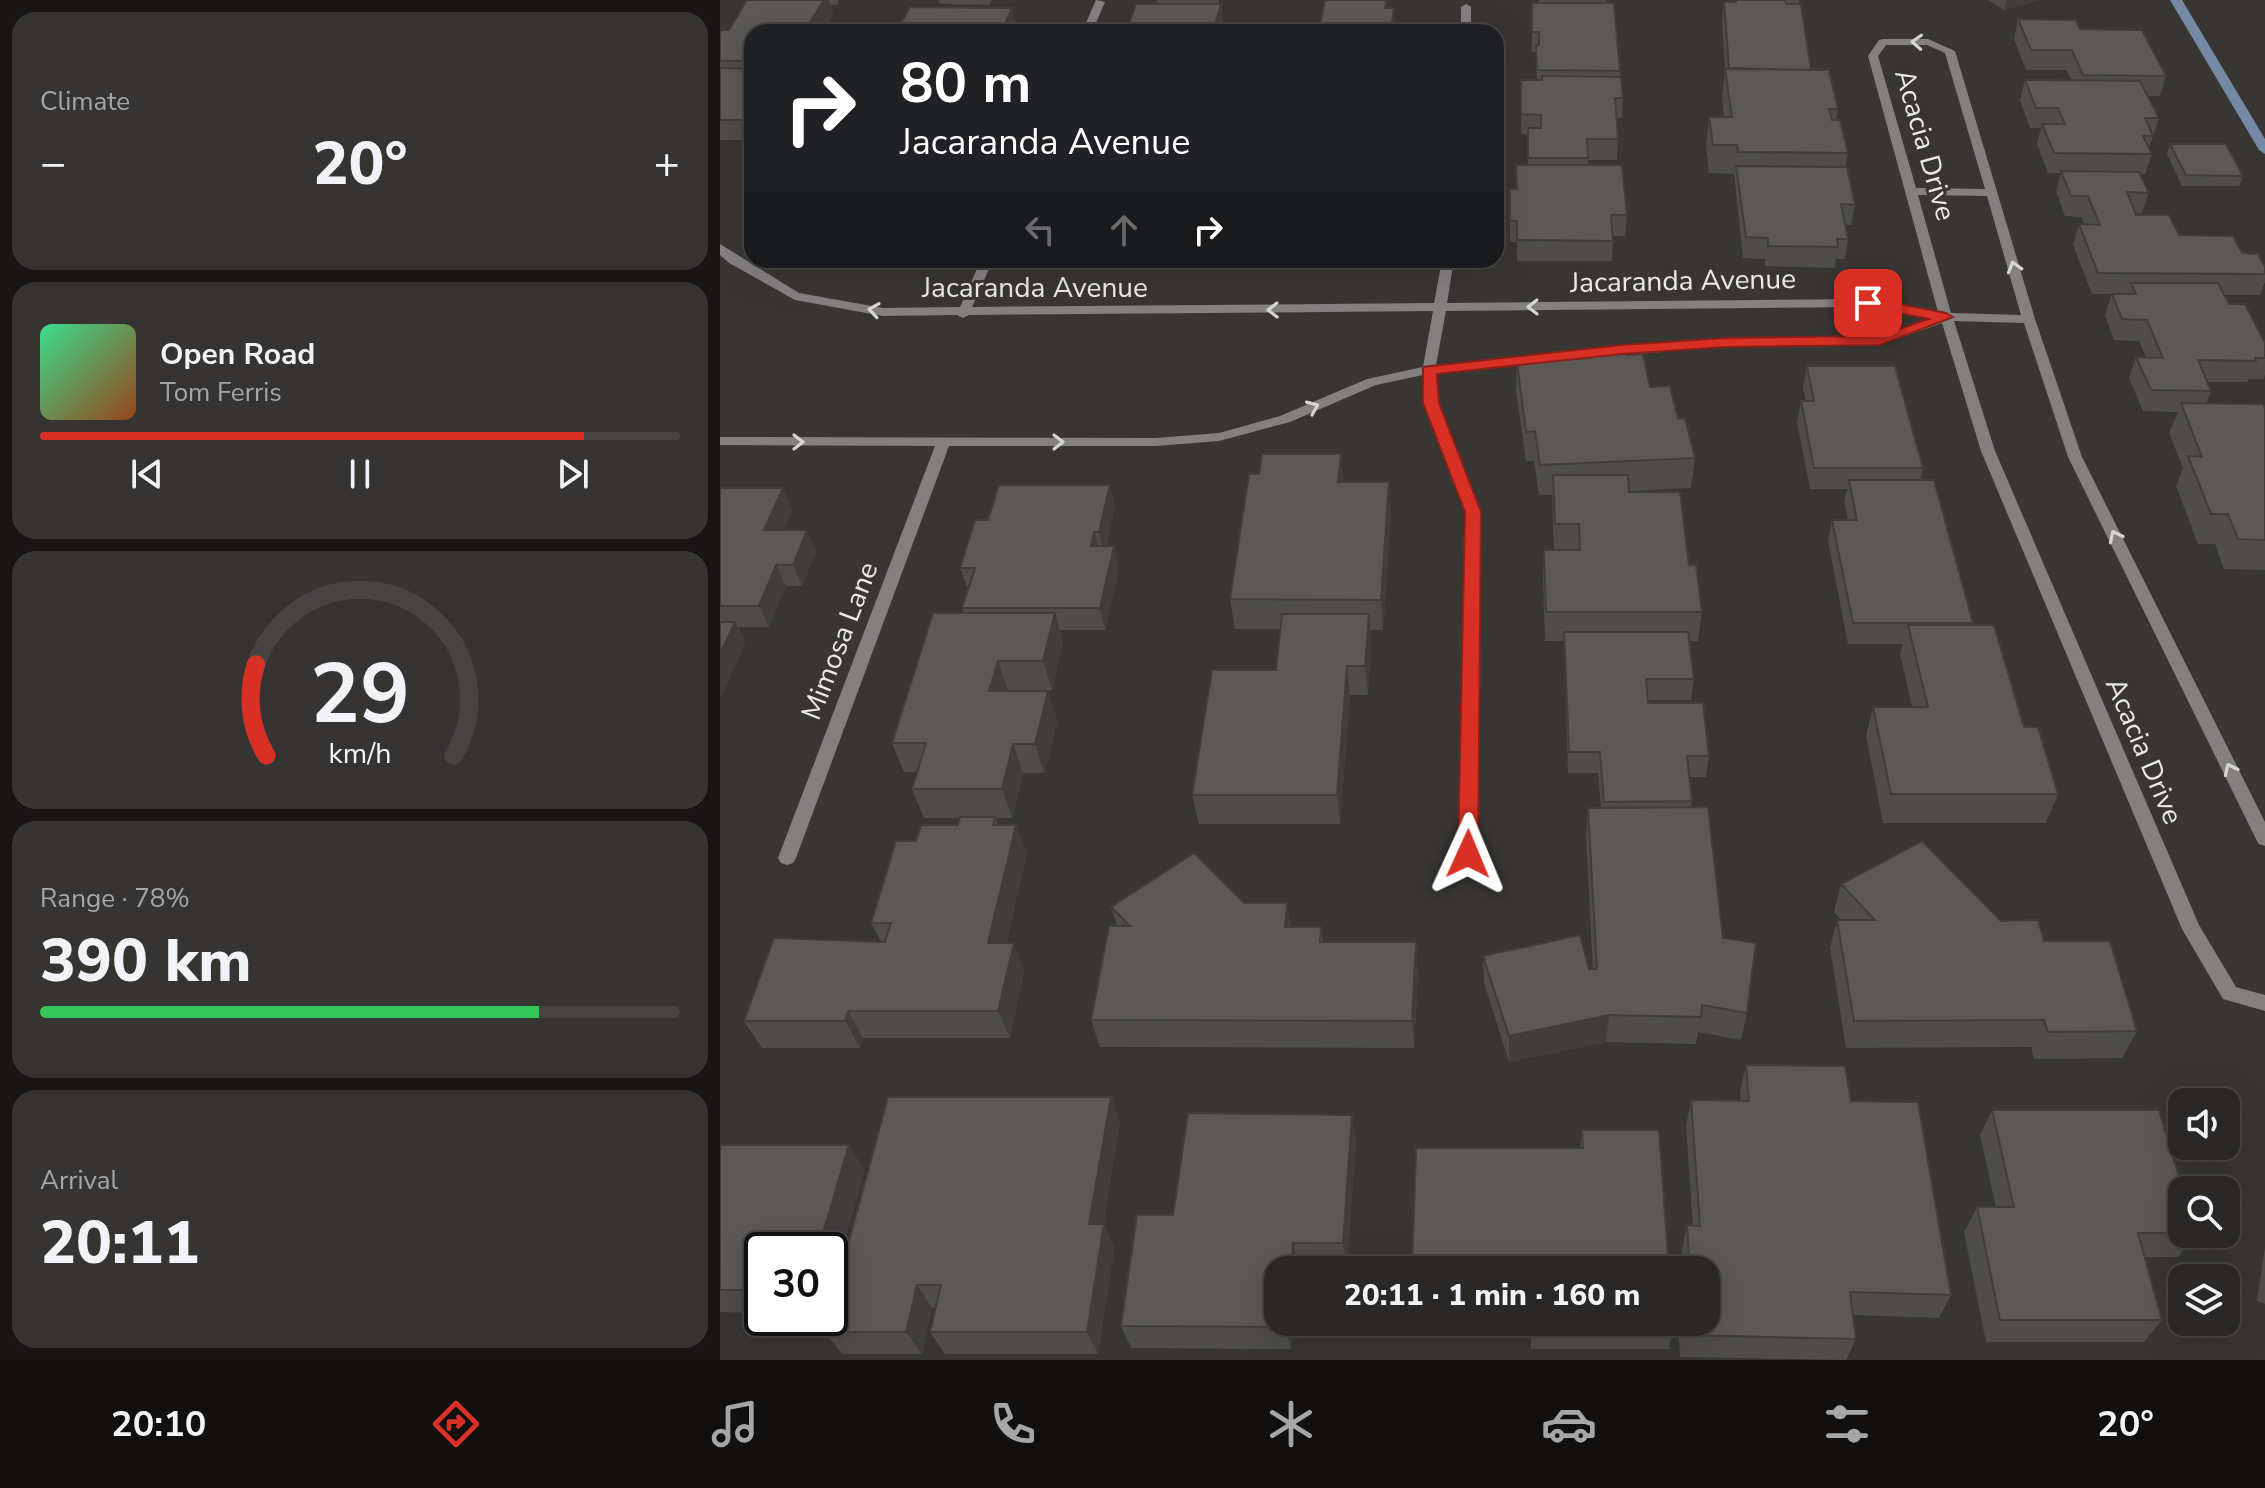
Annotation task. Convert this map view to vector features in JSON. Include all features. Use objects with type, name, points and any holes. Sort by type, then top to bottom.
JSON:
[{"type":"street","points":[[1090,24],[1100,2]]},
{"type":"street","points":[[1466,7],[1466,24]]},
{"type":"street","name":"Acacia Drive","points":[[2265,839],[2075,457],[2029,319],[1950,51],[1928,42],[1883,42],[1873,56],[1946,317],[1988,451],[2191,929],[2230,993],[2265,1003]]},
{"type":"street","points":[[1910,191],[1992,193]]},
{"type":"street","name":"Jacaranda Avenue","points":[[720,248],[744,266]]},
{"type":"street","name":"Jacaranda Avenue","points":[[747,268],[795,296],[883,312],[963,314],[1868,303],[1946,317]]},
{"type":"street","points":[[963,314],[983,268]]},
{"type":"street","points":[[1446,268],[1429,370],[1431,403],[1473,512],[1468,854]]},
{"type":"street","points":[[720,441],[1156,442],[1219,437],[1285,419],[1372,382],[1429,370],[1622,349],[1725,342],[1880,341],[1946,317],[2029,319]]},
{"type":"street","name":"Mimosa Lane","points":[[787,858],[943,443]]},
{"type":"building","points":[[747,0],[824,0],[809,24],[744,24],[744,61],[720,61],[720,33],[729,30]]},
{"type":"building","points":[[1325,0],[1386,0],[1385,8],[1394,8],[1392,24],[1320,24]]},
{"type":"building","points":[[1785,0],[1786,4],[1801,4],[1811,70],[1729,68],[1724,2]]},
{"type":"building","points":[[1532,3],[1614,3],[1620,71],[1537,70],[1539,32],[1532,32]]},
{"type":"building","points":[[1136,4],[1221,4],[1215,24],[1129,24]]},
{"type":"building","points":[[910,7],[1012,8],[1005,24],[900,24]]},
{"type":"building","points":[[2018,19],[2076,20],[2080,29],[2142,30],[2166,76],[2083,75],[2072,50],[2031,50]]},
{"type":"building","points":[[720,68],[744,69],[744,120],[720,120]]},
{"type":"building","points":[[1725,69],[1829,70],[1838,109],[1829,109],[1832,120],[1840,120],[1848,153],[1738,152],[1737,145],[1713,145],[1709,117],[1732,117]]},
{"type":"building","points":[[1542,76],[1621,77],[1623,98],[1615,98],[1618,139],[1587,139],[1588,158],[1528,158],[1528,128],[1541,128],[1541,115],[1521,114],[1521,80],[1542,80]]},
{"type":"building","points":[[2025,80],[2140,81],[2159,118],[2145,118],[2153,136],[2143,136],[2152,154],[2054,153],[2042,124],[2065,124],[2058,108],[2036,108]]},
{"type":"building","points":[[2170,144],[2226,144],[2243,176],[2186,175]]},
{"type":"building","points":[[1516,165],[1622,165],[1627,215],[1611,215],[1613,241],[1517,240],[1517,221],[1510,221],[1510,189],[1517,189]]},
{"type":"building","points":[[1736,166],[1847,167],[1855,205],[1841,204],[1848,239],[1837,239],[1838,247],[1768,246],[1768,238],[1746,237]]},
{"type":"building","points":[[2061,171],[2139,172],[2149,193],[2127,192],[2136,215],[2169,215],[2179,235],[2233,236],[2242,253],[2258,254],[2265,274],[2098,273],[2079,224],[2100,225],[2088,196],[2071,196]]},
{"type":"building","points":[[2131,283],[2218,283],[2229,304],[2245,304],[2265,343],[2265,358],[2255,358],[2256,361],[2198,360],[2211,391],[2151,390],[2136,357],[2163,358],[2147,320],[2122,319],[2112,294],[2136,294]]},
{"type":"building","points":[[1626,352],[1627,355],[1643,354],[1650,387],[1670,386],[1678,419],[1685,418],[1695,458],[1540,465],[1535,431],[1526,432],[1517,362],[1590,358],[1589,353]]},
{"type":"building","points":[[1807,366],[1895,366],[1923,468],[1814,468],[1801,401],[1814,401]]},
{"type":"building","points":[[2181,403],[2263,404],[2265,540],[2238,539],[2228,514],[2211,514],[2188,456],[2202,457]]},
{"type":"building","points":[[1262,454],[1341,454],[1338,482],[1389,482],[1381,600],[1230,599],[1249,474],[1259,474]]},
{"type":"building","points":[[1553,475],[1628,475],[1629,492],[1680,492],[1689,565],[1696,565],[1702,612],[1546,612],[1544,550],[1580,550],[1579,524],[1555,524]]},
{"type":"building","points":[[1849,480],[1934,480],[1973,623],[1853,623],[1832,520],[1857,520]]},
{"type":"building","points":[[999,485],[1110,485],[1099,532],[1094,532],[1091,546],[1114,546],[1100,608],[962,608],[975,568],[960,568],[975,520],[988,520]]},
{"type":"building","points":[[720,488],[783,488],[764,530],[807,530],[793,565],[776,565],[759,606],[720,606]]},
{"type":"building","points":[[933,613],[1055,613],[1043,661],[998,661],[989,691],[1048,691],[1035,744],[1013,744],[1002,789],[912,789],[926,743],[892,743]]},
{"type":"building","points":[[1282,614],[1369,614],[1365,666],[1347,666],[1337,795],[1192,795],[1212,670],[1276,670]]},
{"type":"building","points":[[720,622],[735,622],[720,654]]},
{"type":"building","points":[[1908,625],[1994,625],[2024,727],[2038,727],[2058,794],[1891,794],[1873,707],[1928,707]]},
{"type":"building","points":[[1564,632],[1688,632],[1694,679],[1646,679],[1648,703],[1703,703],[1709,756],[1687,756],[1692,801],[1604,802],[1600,752],[1569,752]]},
{"type":"building","points":[[1708,807],[1723,938],[1756,943],[1747,1013],[1702,1005],[1701,1017],[1609,1015],[1509,1036],[1483,956],[1580,935],[1589,969],[1597,969],[1588,808]]},
{"type":"building","points":[[960,817],[995,817],[993,825],[1016,825],[988,943],[1014,943],[998,1011],[848,1011],[845,1021],[744,1021],[774,938],[885,942],[891,923],[871,923],[896,841],[916,841],[921,825],[958,825]]},
{"type":"building","points":[[1922,841],[2001,921],[2038,920],[2044,941],[2110,941],[2137,1031],[2048,1032],[2044,1020],[1854,1021],[1837,920],[1875,920],[1841,884]]},
{"type":"building","points":[[1194,853],[1244,903],[1287,903],[1285,927],[1321,927],[1320,942],[1416,942],[1412,1021],[1091,1020],[1109,926],[1130,926],[1111,907]]},
{"type":"building","points":[[1746,1065],[1845,1066],[1851,1101],[1918,1102],[1951,1295],[1850,1292],[1856,1339],[1720,1336],[1720,1256],[1689,1256],[1687,1225],[1700,1226],[1691,1100],[1749,1101]]},
{"type":"building","points":[[888,1097],[1111,1097],[1089,1224],[1104,1224],[1087,1332],[930,1332],[941,1285],[917,1285],[906,1332],[848,1332],[848,1245]]},
{"type":"building","points":[[1992,1110],[2159,1110],[2168,1140],[2168,1160],[2174,1160],[2179,1176],[2168,1176],[2168,1233],[2138,1233],[2162,1320],[2000,1320],[1977,1207],[2014,1207]]},
{"type":"building","points":[[1188,1113],[1352,1115],[1343,1243],[1293,1243],[1292,1256],[1264,1256],[1264,1327],[1121,1326],[1137,1215],[1173,1215]]},
{"type":"building","points":[[1582,1130],[1659,1130],[1668,1256],[1412,1256],[1416,1148],[1583,1148]]},
{"type":"building","points":[[720,1145],[849,1145],[823,1232],[744,1232],[744,1290],[720,1290]]},
{"type":"waterway","points":[[2176,0],[2265,150]]},
{"type":"route","points":[[1468,854],[1473,512],[1431,403],[1429,370],[1622,349],[1725,342],[1880,341],[1946,317],[1868,303]]}]
